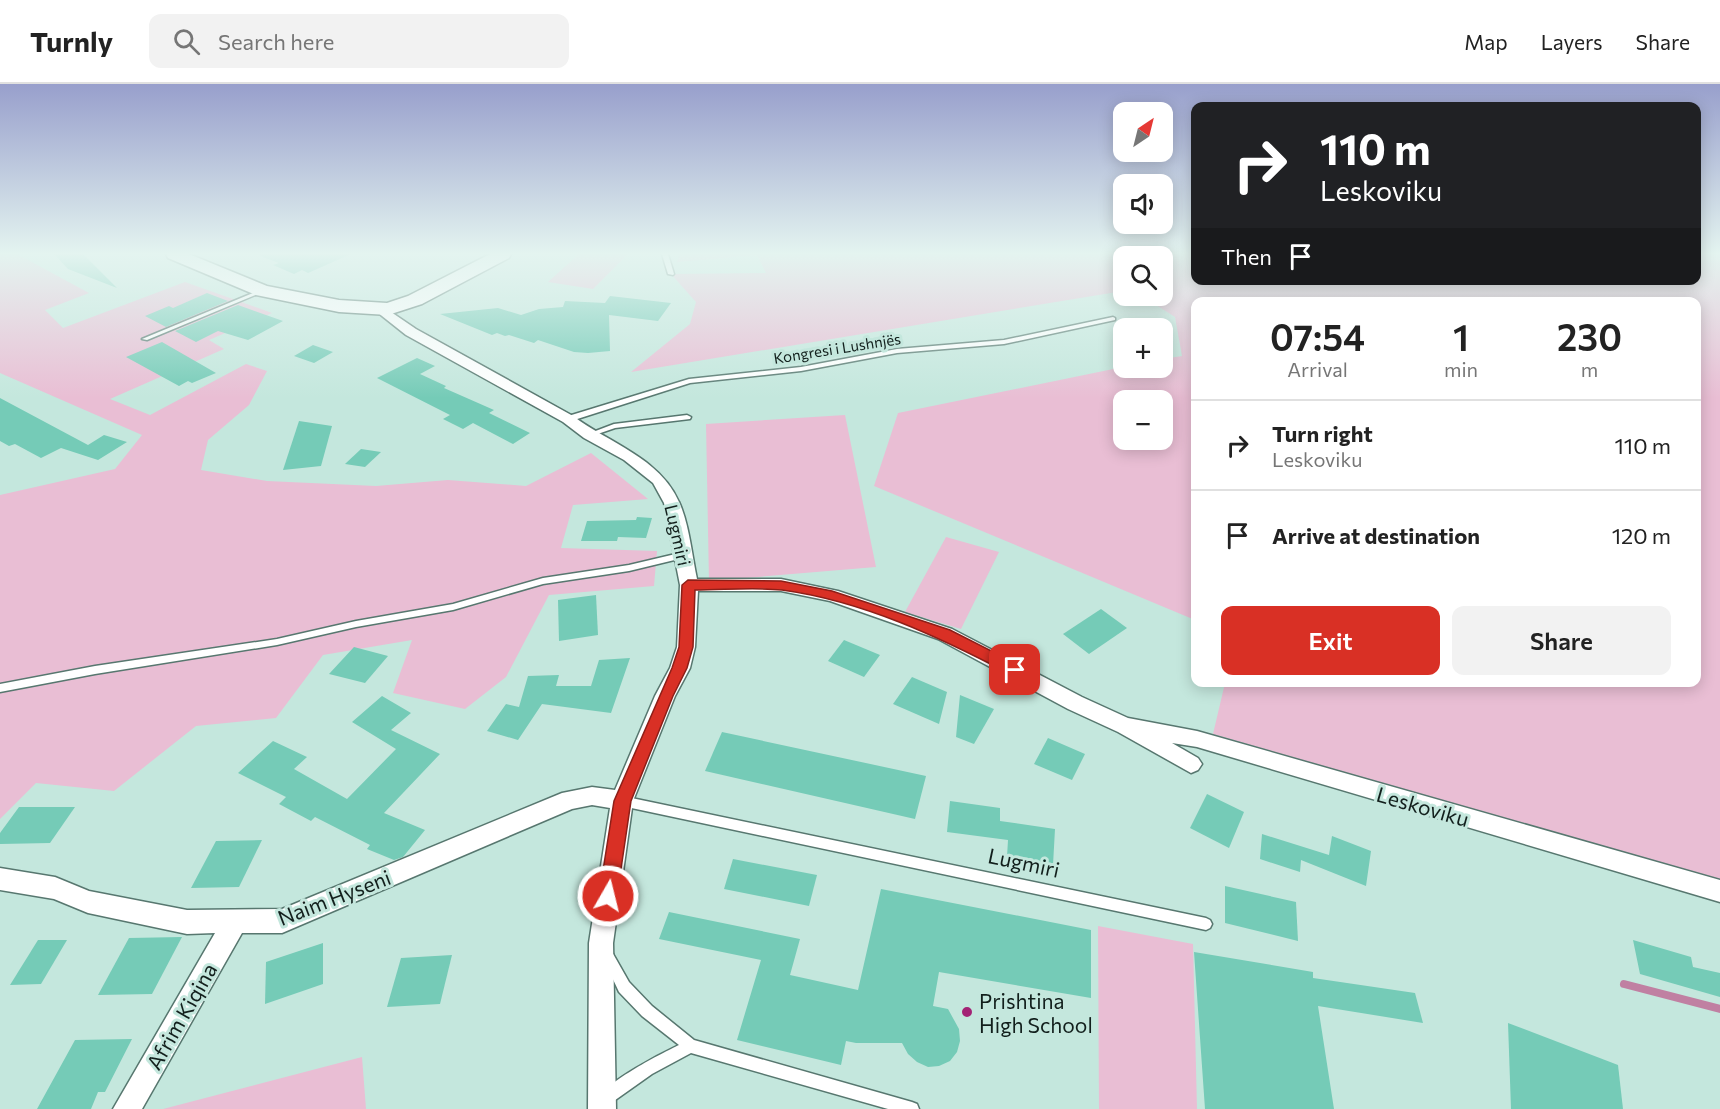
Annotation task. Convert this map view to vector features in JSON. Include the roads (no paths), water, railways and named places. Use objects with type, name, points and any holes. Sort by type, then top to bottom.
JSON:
[{"type":"street","points":[[313,302],[388,309],[410,302]]},
{"type":"street","name":"Lugmiri","points":[[388,309],[383,312],[411,332],[568,419],[589,435],[629,457],[659,480],[672,503],[684,555],[688,585],[686,647],[680,668],[665,696],[622,801],[601,943],[602,1105]]},
{"type":"street","name":"Leskoviku","points":[[688,585],[781,585],[832,595],[945,634],[1075,703],[1125,726],[1191,764]]},
{"type":"street","name":"Leskoviku","points":[[1125,726],[1197,739],[1720,891]]},
{"type":"street","name":"Naim Hyseni","points":[[0,879],[55,888],[88,902],[136,914],[187,922],[282,921],[313,910],[570,800],[592,796],[622,801]]},
{"type":"street","name":"Afrim Kiqina","points":[[128,1109],[234,923]]},
{"type":"lane","points":[[145,339],[236,302]]},
{"type":"lane","name":"Kongresi i Lushnjës","points":[[568,419],[689,381],[801,369],[897,351],[1004,342],[1113,320]]},
{"type":"lane","points":[[589,435],[624,424],[687,417]]},
{"type":"lane","points":[[0,688],[95,670],[277,642],[356,624],[453,607],[543,581],[629,568],[684,555]]},
{"type":"lane","name":"Lugmiri","points":[[622,801],[1206,924]]},
{"type":"lane","points":[[601,943],[624,987],[647,1011],[691,1046],[866,1098],[912,1109]]},
{"type":"lane","points":[[602,1105],[646,1069],[691,1046]]},
{"type":"waterway","points":[[1624,984],[1720,1009]]},
{"type":"place","name":"Prishtina High School","points":[[967,1012]]}]
